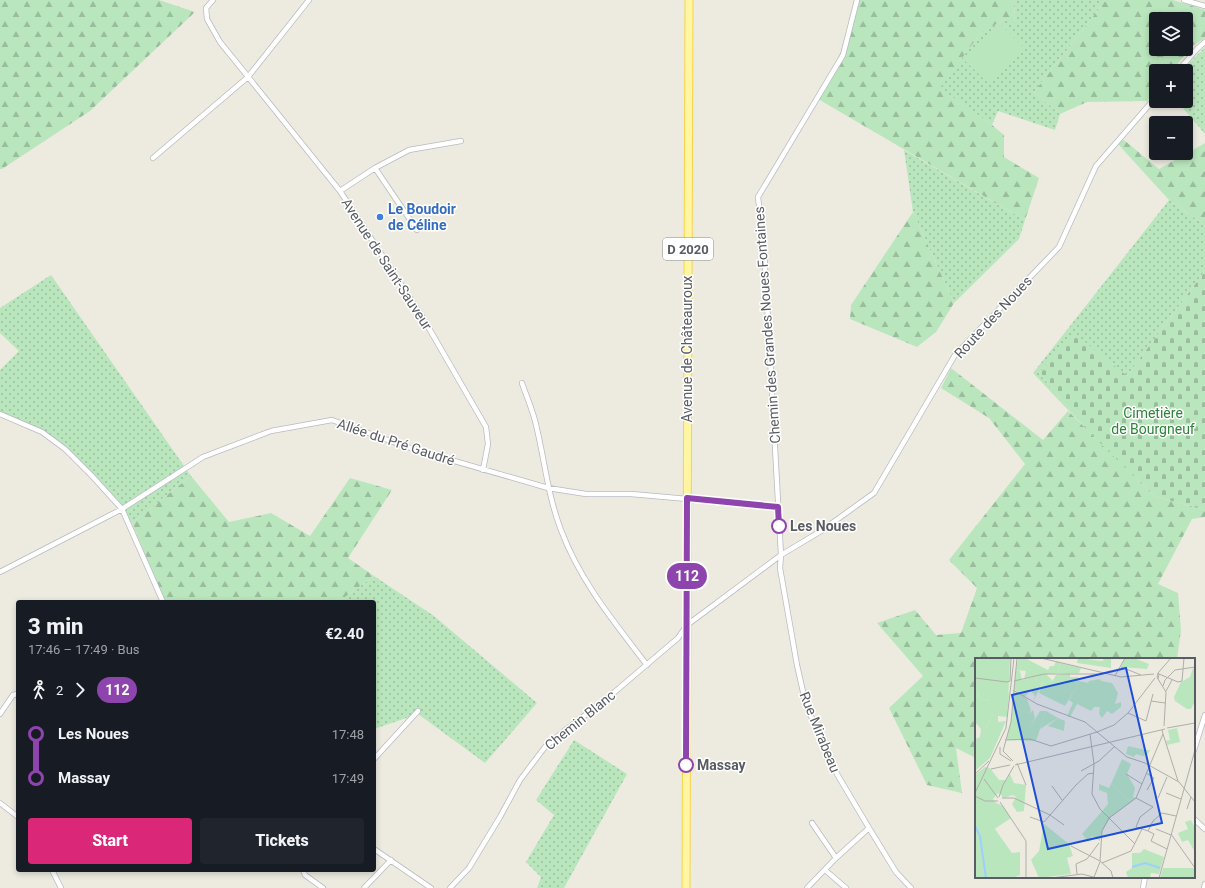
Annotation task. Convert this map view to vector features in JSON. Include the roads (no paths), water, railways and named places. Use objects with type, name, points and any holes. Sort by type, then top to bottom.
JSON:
[{"type":"main road","name":"Avenue de Châteauroux","points":[[687,625],[689,0]]},
{"type":"main road","name":"D 2020","points":[[686,888],[687,625]]},
{"type":"street","name":"Avenue de Saint-Sauveur","points":[[213,0],[206,8],[207,19],[220,42],[340,191],[423,318],[486,427],[488,444],[483,470]]},
{"type":"street","points":[[153,158],[248,77],[309,0]]},
{"type":"street","name":"Chemin des Grandes Noues Fontaines","points":[[781,555],[764,249],[758,197],[843,55],[857,0]]},
{"type":"street","points":[[1184,0],[1205,6]]},
{"type":"street","points":[[1184,64],[1205,42]]},
{"type":"street","name":"Route des Noues","points":[[687,625],[781,555],[821,531],[874,493],[955,355],[1059,247],[1096,166],[1149,105]]},
{"type":"street","points":[[340,191],[376,168],[409,150],[460,141]]},
{"type":"street","points":[[376,168],[417,230]]},
{"type":"street","points":[[522,383],[537,428],[548,488],[561,530],[583,577],[596,599],[647,665]]},
{"type":"street","points":[[0,414],[42,432],[65,449],[122,509],[162,600]]},
{"type":"street","name":"Allée du Pré Gaudré","points":[[0,572],[122,509],[203,457],[271,431],[332,420],[413,449],[548,488],[586,494],[631,494],[778,507]]},
{"type":"street","name":"Rue Mirabeau","points":[[781,555],[781,575],[797,666],[806,705],[837,774],[868,828],[896,872],[911,888]]},
{"type":"street","name":"Chemin Blanc","points":[[450,888],[469,868],[500,817],[520,780],[546,747],[647,665],[678,638],[687,625]]},
{"type":"street","points":[[0,714],[13,695],[16,695]]},
{"type":"street","points":[[376,757],[418,711]]},
{"type":"street","points":[[1195,747],[1205,715]]},
{"type":"street","points":[[0,803],[16,815]]},
{"type":"street","points":[[1195,820],[1205,829]]},
{"type":"street","points":[[812,822],[836,858]]},
{"type":"street","points":[[807,888],[868,828]]},
{"type":"street","points":[[376,850],[431,888]]},
{"type":"street","points":[[364,888],[391,860]]},
{"type":"street","points":[[824,870],[846,888]]},
{"type":"street","points":[[53,872],[61,888]]},
{"type":"street","points":[[304,872],[305,875],[323,888]]},
{"type":"street","points":[[1143,888],[1145,878]]},
{"type":"street","points":[[1204,888],[1205,884]]},
{"type":"place","name":"Le Boudoir de Céline","points":[[380,217]]},
{"type":"place","name":"Les Noues","points":[[779,526]]},
{"type":"place","name":"Massay","points":[[686,765]]},
{"type":"park label","name":"Cimetière de Bourgneuf","points":[[1153,422]]}]
